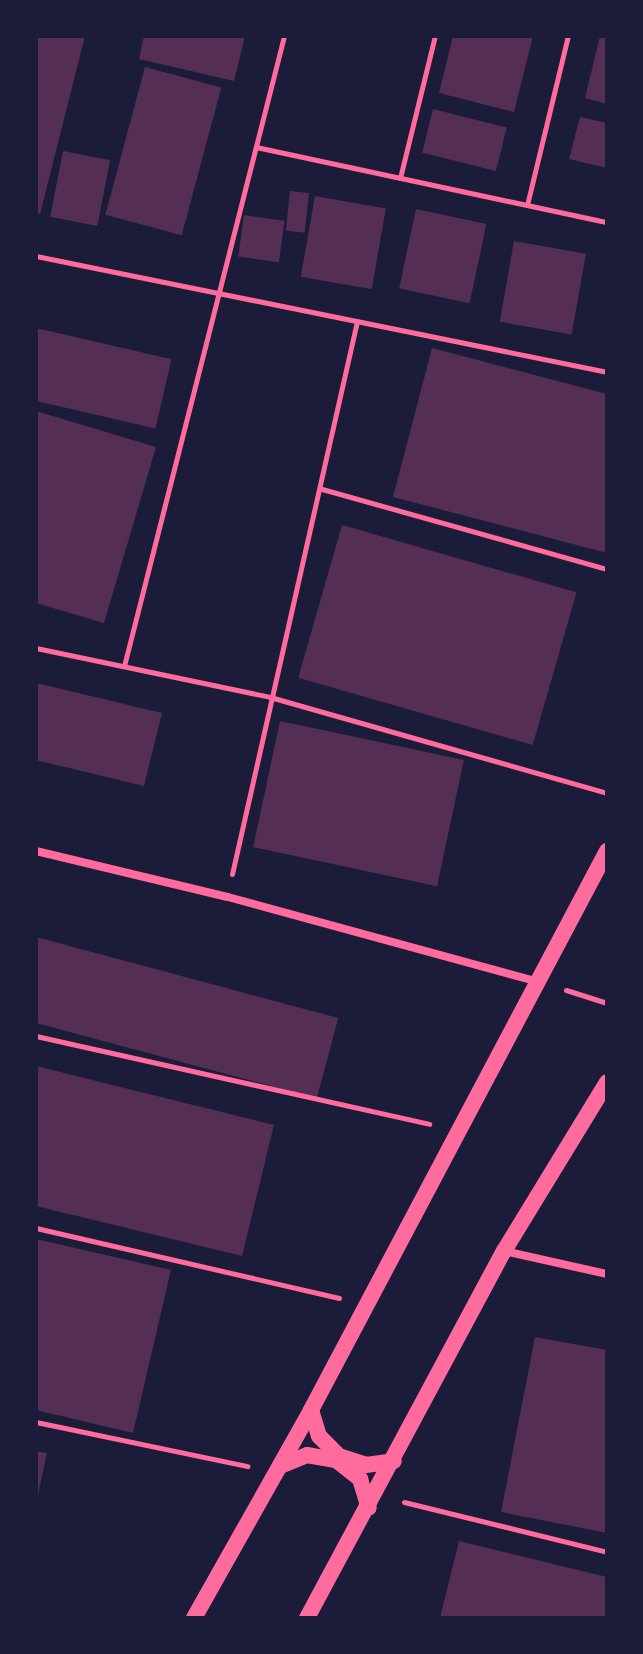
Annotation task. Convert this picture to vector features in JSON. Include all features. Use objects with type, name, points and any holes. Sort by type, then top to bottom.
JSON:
[{"type":"main road","points":[[194,1618],[311,1410],[607,851]]},
{"type":"main road","points":[[307,1618],[373,1501],[504,1251],[607,1082]]},
{"type":"main road","points":[[311,1410],[319,1436],[339,1456],[366,1465],[394,1461]]},
{"type":"main road","points":[[278,1469],[307,1455],[336,1460],[360,1479],[373,1501]]},
{"type":"street","points":[[36,851],[228,897],[539,982]]},
{"type":"street","points":[[504,1251],[607,1274]]},
{"type":"path","points":[[124,666],[284,36]]},
{"type":"path","points":[[400,178],[435,36]]},
{"type":"path","points":[[527,205],[568,36]]},
{"type":"path","points":[[256,147],[607,222]]},
{"type":"path","points":[[36,256],[607,372]]},
{"type":"path","points":[[228,897],[270,697],[322,489],[357,321]]},
{"type":"path","points":[[322,489],[607,569]]},
{"type":"path","points":[[36,648],[270,697],[607,793]]},
{"type":"path","points":[[539,982],[607,1003]]},
{"type":"path","points":[[36,1036],[459,1131]]},
{"type":"path","points":[[36,1228],[367,1305]]},
{"type":"path","points":[[36,1422],[278,1469]]},
{"type":"path","points":[[373,1501],[607,1552]]},
{"type":"building","points":[[36,36],[85,36],[40,214],[36,213]]},
{"type":"building","points":[[144,36],[245,36],[234,81],[139,59]]},
{"type":"building","points":[[453,36],[533,36],[514,112],[439,93]]},
{"type":"building","points":[[600,36],[607,36],[607,104],[585,98]]},
{"type":"building","points":[[145,67],[221,87],[182,235],[105,215]]},
{"type":"building","points":[[433,109],[507,127],[496,171],[422,153]]},
{"type":"building","points":[[580,117],[607,123],[607,168],[569,159]]},
{"type":"building","points":[[63,151],[110,160],[97,226],[50,217]]},
{"type":"building","points":[[290,191],[309,193],[305,233],[286,231]]},
{"type":"building","points":[[315,196],[386,209],[372,289],[301,277]]},
{"type":"building","points":[[416,209],[486,224],[470,303],[399,288]]},
{"type":"building","points":[[244,215],[285,221],[279,262],[238,257]]},
{"type":"building","points":[[514,241],[586,254],[572,334],[500,322]]},
{"type":"building","points":[[36,328],[171,359],[155,428],[36,401]]},
{"type":"building","points":[[432,348],[607,394],[607,553],[393,497]]},
{"type":"building","points":[[36,411],[156,447],[104,623],[36,603]]},
{"type":"building","points":[[342,525],[577,592],[533,745],[298,678]]},
{"type":"building","points":[[36,683],[162,713],[144,786],[36,760]]},
{"type":"building","points":[[280,721],[464,760],[437,886],[253,847]]},
{"type":"building","points":[[36,937],[338,1018],[317,1098],[36,1023]]},
{"type":"building","points":[[36,1066],[274,1125],[242,1256],[36,1206]]},
{"type":"building","points":[[36,1239],[171,1270],[133,1433],[36,1410]]},
{"type":"building","points":[[535,1337],[607,1350],[607,1533],[501,1512]]},
{"type":"building","points":[[36,1451],[47,1453],[37,1499],[36,1499]]},
{"type":"building","points":[[459,1541],[607,1577],[607,1618],[440,1618]]}]
